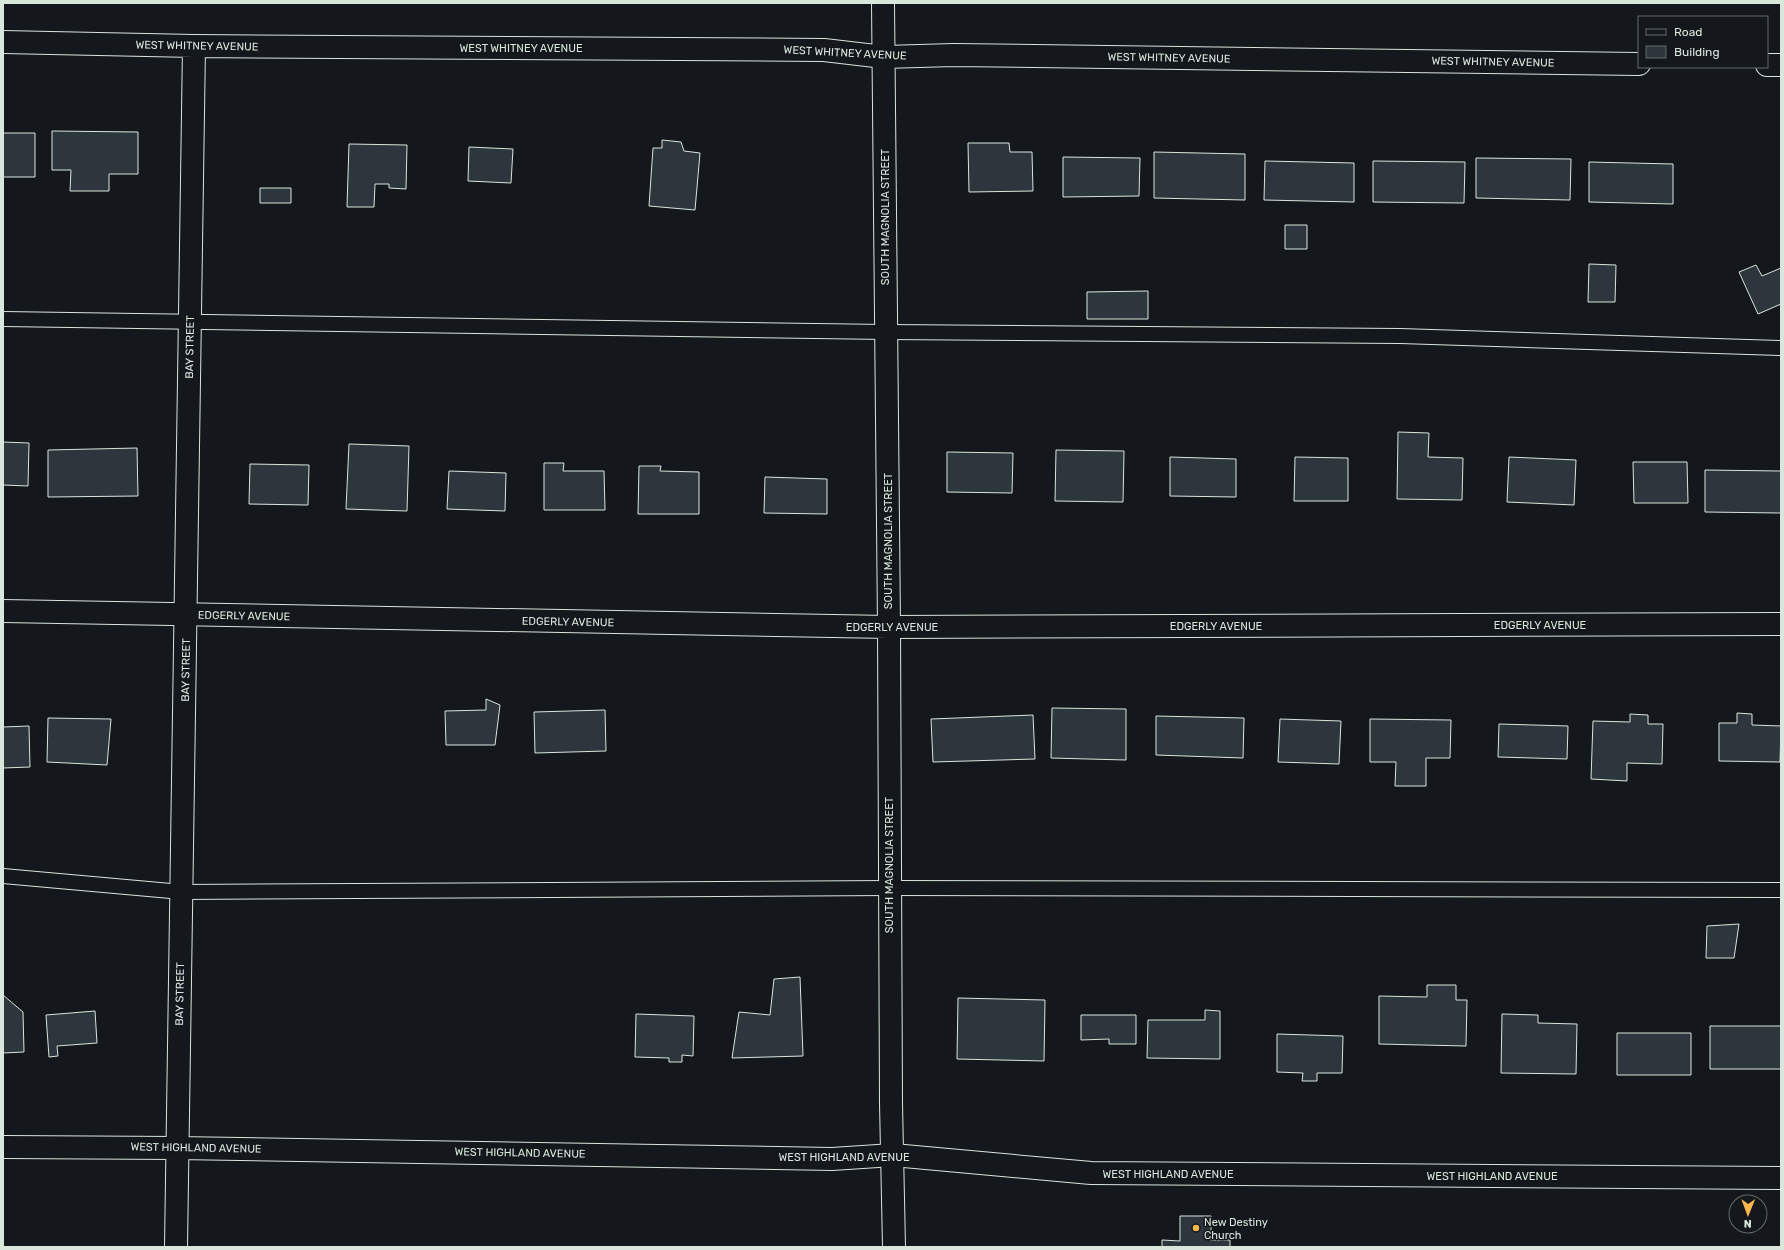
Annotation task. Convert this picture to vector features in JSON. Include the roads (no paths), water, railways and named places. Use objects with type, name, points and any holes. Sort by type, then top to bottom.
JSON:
[{"type":"street","name":"SOUTH MAGNOLIA STREET","points":[[883,3],[889,627],[889,888],[894,1247]]},
{"type":"street","name":"WEST WHITNEY AVENUE","points":[[3,42],[194,46],[824,50],[884,57],[954,56],[1638,64]]},
{"type":"street","name":"BAY STREET","points":[[176,1247],[187,615],[194,46]]},
{"type":"street","points":[[1768,65],[1781,65]]},
{"type":"street","name":"EDGERLY AVENUE","points":[[3,611],[889,627],[1781,624]]},
{"type":"street","name":"WEST HIGHLAND AVENUE","points":[[3,1147],[177,1148],[832,1158],[893,1155],[1092,1173],[1781,1178]]},
{"type":"lane","points":[[3,319],[886,332],[1400,336],[1781,348]]},
{"type":"lane","points":[[3,876],[182,892],[889,888],[1781,890]]},
{"type":"place","name":"New Destiny Church","points":[[1196,1228]]}]
